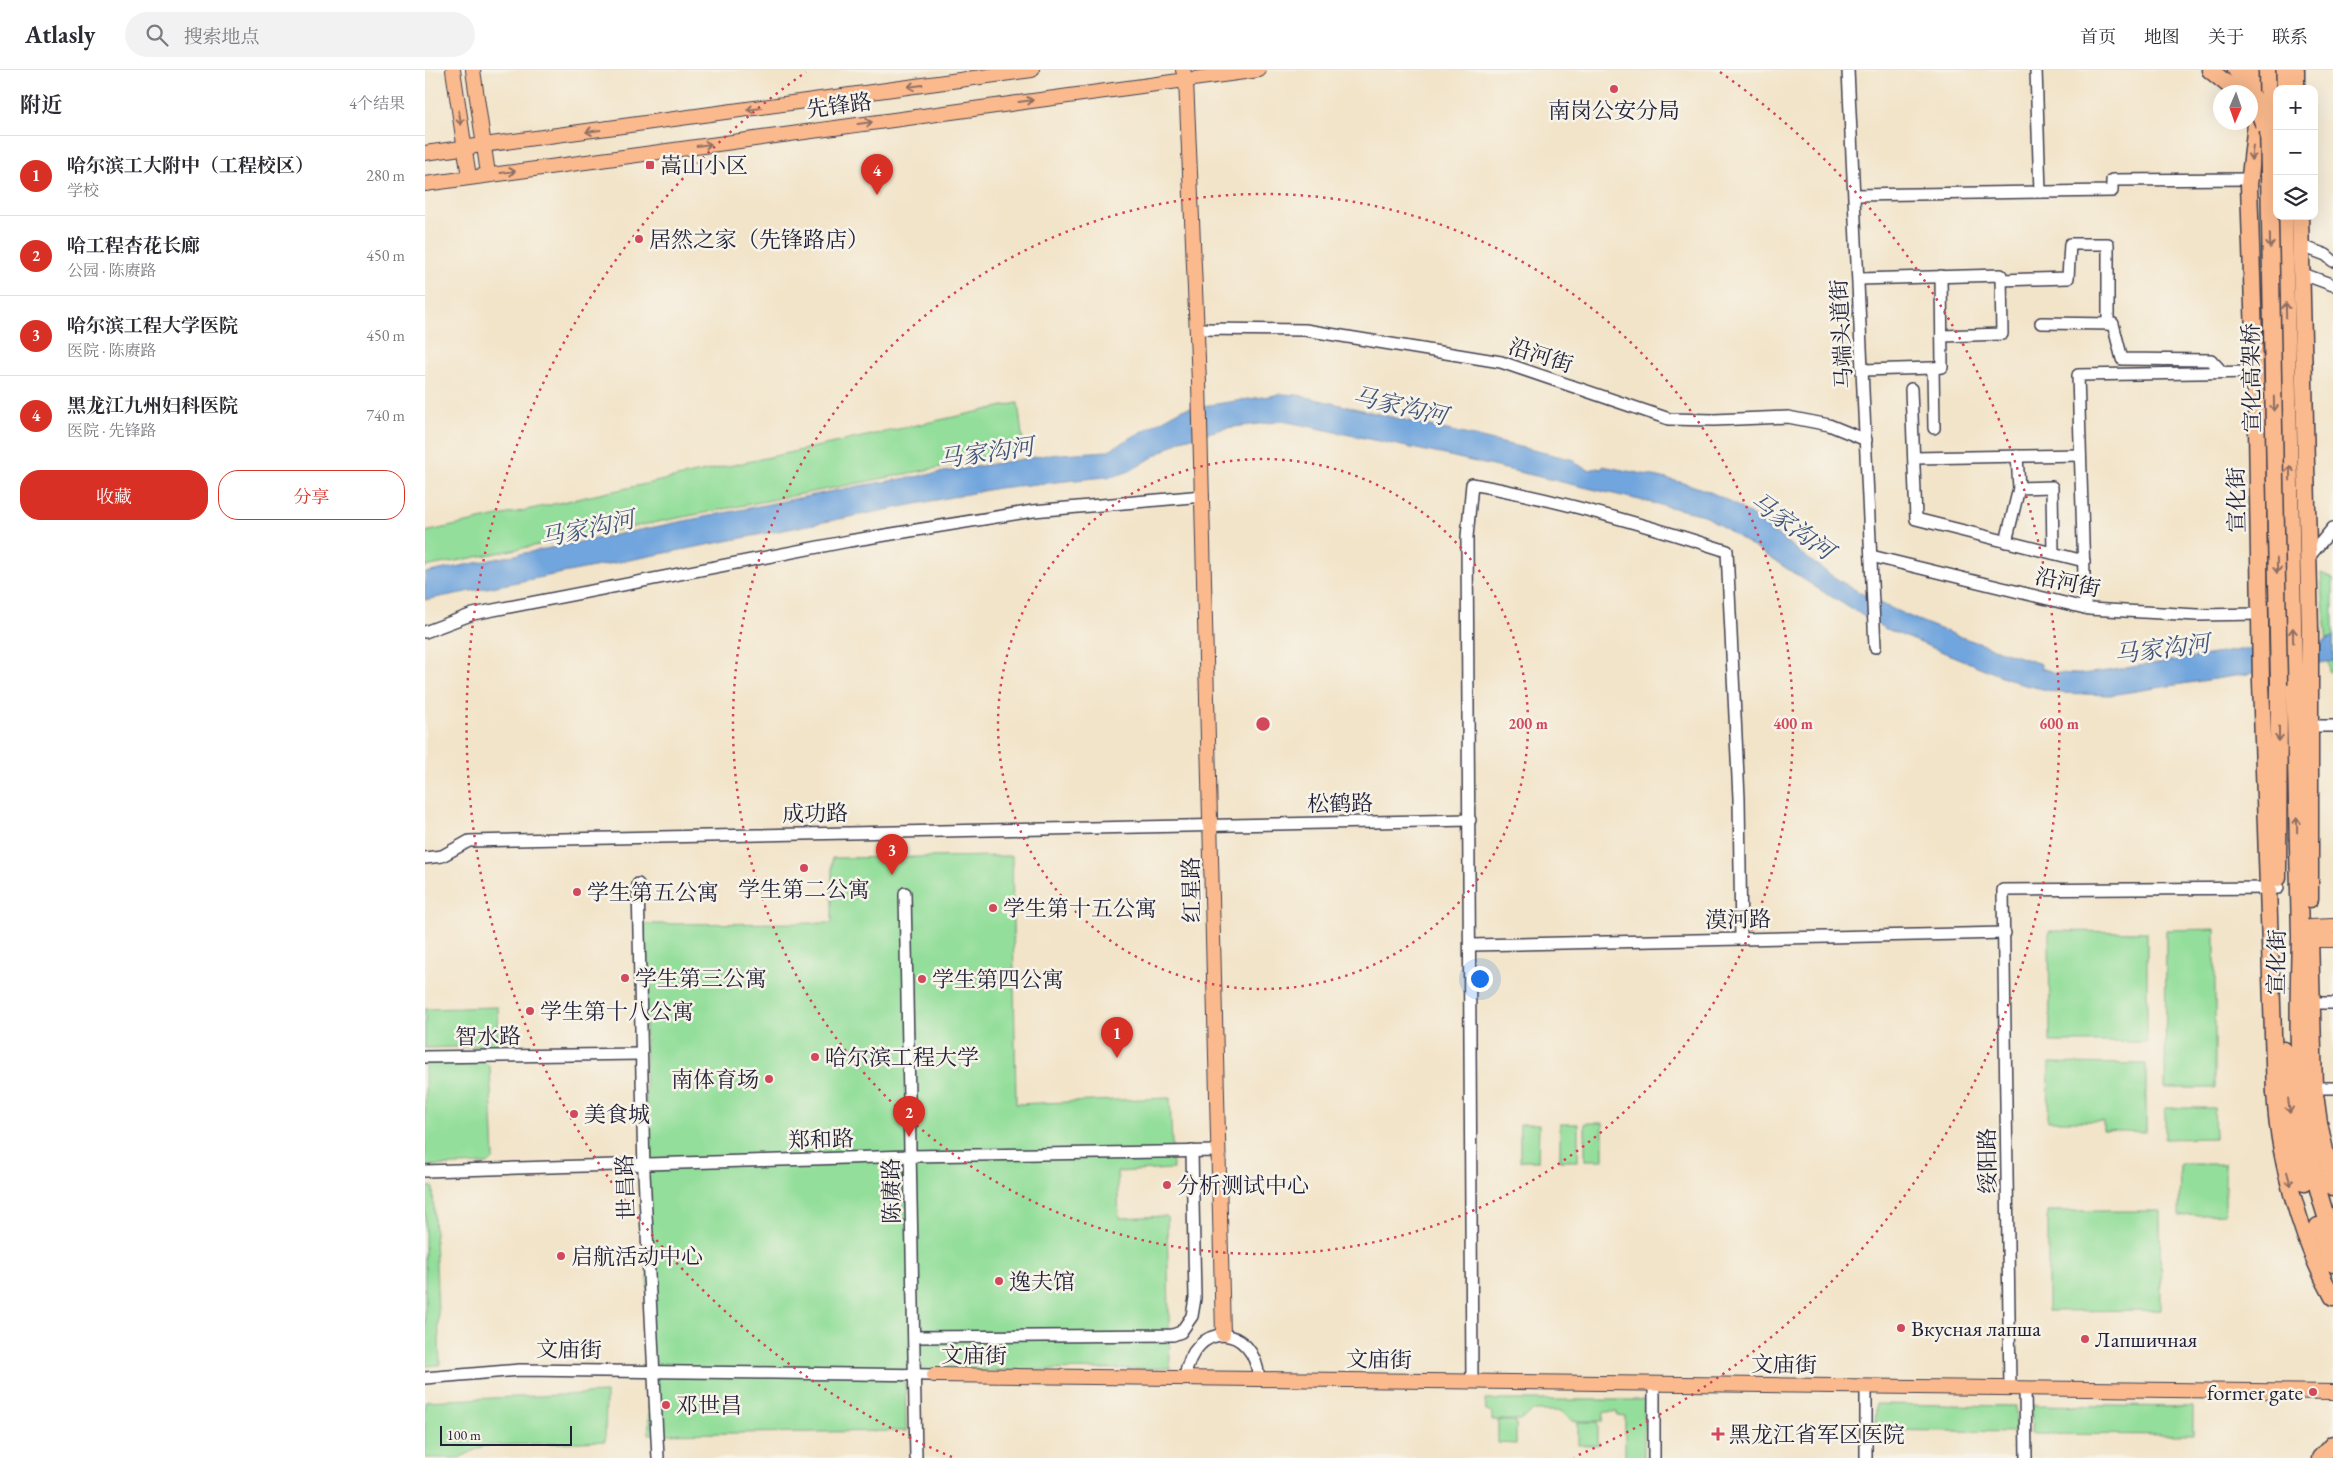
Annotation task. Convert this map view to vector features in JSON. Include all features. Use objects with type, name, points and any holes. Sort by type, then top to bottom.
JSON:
[{"type":"highway","points":[[2210,70],[2228,85]]},
{"type":"highway","points":[[2236,70],[2245,85]]},
{"type":"highway","name":"宣化街","points":[[2253,70],[2253,85]]},
{"type":"highway","name":"宣化高架桥","points":[[2267,70],[2287,684]]},
{"type":"highway","points":[[2282,70],[2282,85]]},
{"type":"highway","points":[[2296,70],[2296,85]]},
{"type":"highway","points":[[2258,108],[2273,154]]},
{"type":"highway","name":"宣化街","points":[[2252,130],[2249,182],[2261,682],[2273,888],[2275,1093]]},
{"type":"highway","name":"宣化高架桥","points":[[2284,220],[2287,684]]},
{"type":"highway","points":[[2300,220],[2308,558]]},
{"type":"highway","name":"宣化街","points":[[2308,558],[2311,679],[2307,935],[2298,1047],[2305,1133],[2321,1203],[2333,1237]]},
{"type":"highway","points":[[2287,684],[2273,888],[2279,922],[2284,1053],[2295,1148],[2311,1210],[2333,1264]]},
{"type":"highway","name":"宣化街","points":[[2287,684],[2307,935],[2314,1088]]},
{"type":"highway","points":[[2279,922],[2274,1002],[2275,1093],[2279,1133],[2295,1204],[2311,1248],[2333,1297]]},
{"type":"highway","points":[[2307,935],[2314,1088],[2324,1150],[2333,1187]]},
{"type":"highway","points":[[2321,1458],[2333,1444]]},
{"type":"main road","points":[[453,70],[469,177]]},
{"type":"main road","points":[[473,70],[488,174]]},
{"type":"main road","name":"先锋路","points":[[425,153],[464,147],[485,147],[1032,70]]},
{"type":"main road","name":"先锋路","points":[[425,184],[1186,73],[1259,70]]},
{"type":"main road","name":"红星路","points":[[1186,73],[1203,496],[1223,1334]]},
{"type":"main road","points":[[2307,935],[2333,926]]},
{"type":"main road","points":[[2307,935],[2333,940]]},
{"type":"main road","name":"文庙街","points":[[934,1375],[2333,1392]]},
{"type":"street","name":"马端头道街","points":[[1848,70],[1875,647]]},
{"type":"street","points":[[2036,70],[2040,192]]},
{"type":"street","points":[[1855,195],[2112,191],[2112,180],[2249,182]]},
{"type":"street","points":[[2001,280],[2068,278],[2070,244],[2108,244],[2108,324]]},
{"type":"street","points":[[2302,246],[2326,255],[2333,261]]},
{"type":"street","points":[[1859,279],[2001,274],[2002,334],[1942,336]]},
{"type":"street","points":[[2303,274],[2333,284]]},
{"type":"street","points":[[1863,370],[1942,367],[1941,276]]},
{"type":"street","points":[[2041,323],[2113,324],[2122,359],[2211,360],[2222,372]]},
{"type":"street","name":"沿河街","points":[[1197,329],[1305,330],[1501,362],[1669,418],[1714,420],[1788,417],[1829,424],[1866,440]]},
{"type":"street","points":[[1933,368],[1934,428]]},
{"type":"street","points":[[2085,608],[2078,375],[2255,372]]},
{"type":"street","points":[[1911,390],[1916,519],[2084,561]]},
{"type":"street","points":[[1914,458],[2080,455]]},
{"type":"street","points":[[2006,542],[2019,488],[2017,456]]},
{"type":"street","points":[[1473,1382],[1467,537],[1472,484],[1532,495],[1657,528],[1727,551],[1739,798],[1741,939]]},
{"type":"street","points":[[2019,488],[2051,487],[2053,553]]},
{"type":"street","points":[[425,632],[473,614],[849,541],[1033,511],[1203,496]]},
{"type":"street","points":[[2308,558],[2331,533]]},
{"type":"street","name":"沿河街","points":[[1871,556],[2085,608],[2197,615],[2260,614]]},
{"type":"street","points":[[2309,726],[2333,726]]},
{"type":"street","name":"松鹤路","points":[[1211,825],[1470,820]]},
{"type":"street","name":"成功路","points":[[425,858],[442,856],[469,841],[1211,825]]},
{"type":"street","name":"世昌路","points":[[638,884],[644,1165],[658,1458]]},
{"type":"street","name":"绥阳路","points":[[2010,1388],[2003,890],[2273,888]]},
{"type":"street","name":"陈赓路","points":[[905,893],[916,1458]]},
{"type":"street","name":"漠河路","points":[[1471,945],[2005,933]]},
{"type":"street","points":[[2311,1003],[2333,1003]]},
{"type":"street","name":"智水路","points":[[425,1057],[641,1054]]},
{"type":"street","points":[[2314,1088],[2333,1088]]},
{"type":"street","points":[[914,1337],[1173,1335],[1181,1332],[1193,1316],[1195,1298],[1192,1151]]},
{"type":"street","name":"郑和路","points":[[425,1171],[910,1156],[1219,1151]]},
{"type":"street","points":[[1185,1378],[1191,1354],[1203,1341],[1223,1334],[1237,1339],[1251,1350],[1258,1365],[1259,1379]]},
{"type":"street","name":"文庙街","points":[[425,1378],[520,1370],[934,1375]]},
{"type":"street","points":[[1654,1384],[1654,1458]]},
{"type":"street","points":[[1866,1386],[1866,1458]]},
{"type":"street","points":[[2025,1388],[2025,1458]]},
{"type":"green space","points":[[1018,403],[1024,451],[425,567],[425,532]]},
{"type":"green space","points":[[2321,573],[2333,579],[2333,672],[2329,672]]},
{"type":"green space","points":[[1012,856],[1016,1104],[1170,1098],[1173,1169],[1117,1172],[1119,1218],[1167,1216],[1170,1368],[905,1372],[906,1431],[649,1434],[644,924],[832,923],[832,858]]},
{"type":"green space","points":[[2215,929],[2215,1088],[2165,1088],[2166,930]]},
{"type":"green space","points":[[2049,931],[2147,932],[2147,1042],[2050,1042]]},
{"type":"green space","points":[[498,1007],[499,1046],[425,1048],[425,1009]]},
{"type":"green space","points":[[483,1061],[490,1067],[494,1158],[488,1164],[425,1166],[425,1062]]},
{"type":"green space","points":[[2049,1063],[2146,1064],[2146,1132],[2103,1130],[2103,1121],[2048,1121]]},
{"type":"green space","points":[[2165,1108],[2214,1108],[2215,1138],[2165,1139]]},
{"type":"green space","points":[[1585,1123],[1603,1123],[1603,1160],[1585,1160]]},
{"type":"green space","points":[[1520,1124],[1539,1124],[1538,1161],[1520,1161]]},
{"type":"green space","points":[[1560,1124],[1578,1124],[1578,1161],[1560,1161]]},
{"type":"green space","points":[[2180,1164],[2225,1164],[2225,1214],[2179,1216]]},
{"type":"green space","points":[[425,1187],[433,1187],[440,1365],[425,1366]]},
{"type":"green space","points":[[2048,1211],[2160,1211],[2161,1310],[2048,1311]]},
{"type":"green space","points":[[606,1393],[605,1441],[483,1446],[459,1458],[425,1458],[425,1401]]},
{"type":"green space","points":[[1485,1400],[1644,1400],[1644,1458],[1625,1458],[1625,1416],[1617,1415],[1617,1412],[1604,1412],[1603,1421],[1572,1421],[1561,1411],[1532,1411],[1521,1420],[1492,1420],[1492,1412],[1486,1411]]},
{"type":"green space","points":[[1876,1404],[2016,1406],[2016,1432],[1875,1430]]},
{"type":"green space","points":[[2032,1405],[2193,1407],[2193,1435],[2031,1434]]},
{"type":"green space","points":[[1498,1421],[1516,1421],[1516,1444],[1498,1443]]},
{"type":"green space","points":[[1578,1422],[1598,1422],[1598,1445],[1578,1445]]},
{"type":"water","points":[[1282,394],[1298,395],[1575,460],[1575,463],[1589,470],[1602,469],[1603,466],[1679,482],[1708,491],[1737,506],[1813,563],[1868,597],[1892,609],[1966,639],[2041,664],[2041,668],[2056,673],[2080,674],[2107,671],[2246,649],[2321,643],[2333,636],[2333,661],[2110,695],[2060,693],[2021,684],[1884,628],[1820,590],[1704,515],[1445,455],[1283,421],[1226,428],[1181,440],[1130,471],[1115,476],[998,488],[425,600],[425,573],[859,486],[1047,455],[1107,451],[1183,409]]},
{"type":"place","name":"南岗公安分局","points":[[1614,89]]},
{"type":"place","name":"嵩山小区","points":[[650,165]]},
{"type":"place","name":"黑龙江九州妇科医院","points":[[877,195]]},
{"type":"place","name":"居然之家（先锋路店）","points":[[639,239]]},
{"type":"place","name":"学生第二公寓","points":[[804,868]]},
{"type":"place","name":"哈尔滨工程大学医院","points":[[892,875]]},
{"type":"place","name":"学生第五公寓","points":[[577,892]]},
{"type":"place","name":"学生第十五公寓","points":[[993,908]]},
{"type":"place","name":"学生第三公寓","points":[[625,978]]},
{"type":"place","name":"学生第四公寓","points":[[922,979]]},
{"type":"place","name":"学生第十八公寓","points":[[530,1011]]},
{"type":"place","name":"哈尔滨工程大学","points":[[815,1057]]},
{"type":"place","name":"哈尔滨工大附中（工程校区）","points":[[1117,1058]]},
{"type":"place","name":"南体育场","points":[[769,1079]]},
{"type":"place","name":"美食城","points":[[574,1114]]},
{"type":"place","name":"哈工程杏花长廊","points":[[909,1137]]},
{"type":"place","name":"分析测试中心","points":[[1167,1185]]},
{"type":"place","name":"启航活动中心","points":[[561,1256]]},
{"type":"place","name":"逸夫馆","points":[[999,1281]]},
{"type":"place","name":"Вкусная лапша","points":[[1901,1328]]},
{"type":"place","name":"Лапшичная","points":[[2085,1339]]},
{"type":"place","name":"former gate","points":[[2313,1392]]},
{"type":"place","name":"邓世昌","points":[[666,1405]]},
{"type":"place","name":"黑龙江省军区医院","points":[[1718,1434]]},
{"type":"water label","name":"马家沟河","points":[[1400,406]]},
{"type":"water label","name":"马家沟河","points":[[986,453]]},
{"type":"water label","name":"马家沟河","points":[[1792,526]]},
{"type":"water label","name":"马家沟河","points":[[587,529]]},
{"type":"water label","name":"马家沟河","points":[[2162,649]]}]
